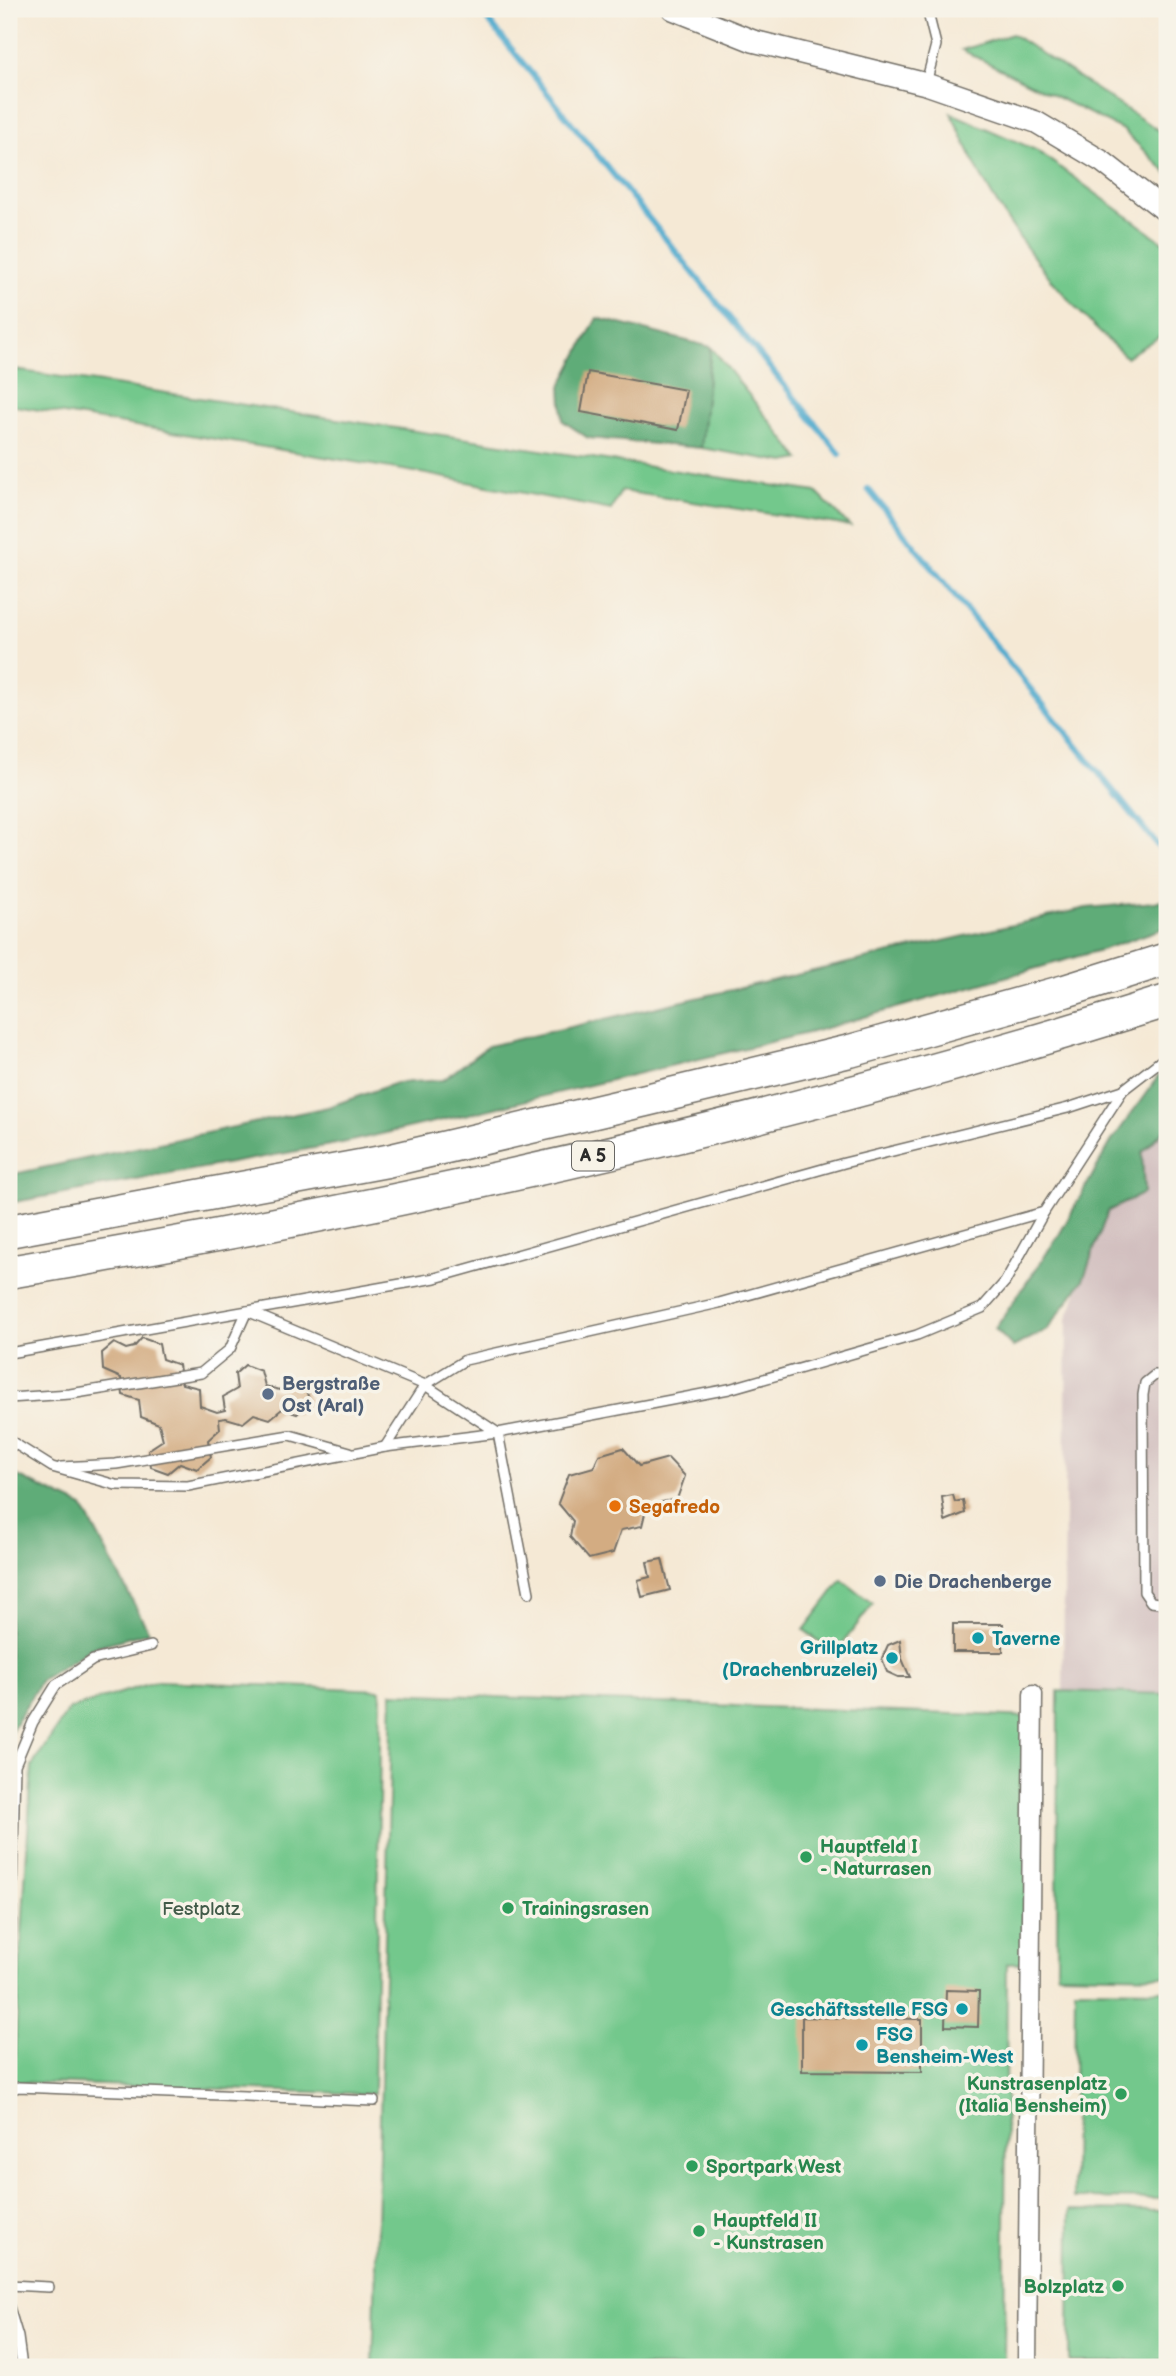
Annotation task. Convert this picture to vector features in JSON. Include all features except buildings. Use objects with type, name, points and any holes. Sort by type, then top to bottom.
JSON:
[{"type":"highway","name":"A 5","points":[[9,1230],[387,1161],[850,1051],[1065,992],[1167,959]]},
{"type":"highway","name":"A 5","points":[[9,1272],[404,1199],[664,1139],[871,1089],[1167,1001]]},
{"type":"street","points":[[673,9],[753,41],[926,84],[1036,122],[1103,162],[1167,212]]},
{"type":"street","points":[[1027,2367],[1033,1693]]},
{"type":"lane","points":[[926,84],[936,45],[927,9]]},
{"type":"lane","points":[[9,1440],[52,1467],[116,1485],[188,1486],[385,1447],[498,1433],[729,1389],[917,1335],[982,1308],[1005,1282],[1044,1212],[1123,1090],[1167,1056]]},
{"type":"lane","points":[[9,1353],[435,1278],[844,1163],[1068,1108],[1123,1090]]},
{"type":"lane","points":[[385,1447],[425,1385],[465,1360],[719,1303],[1044,1212]]},
{"type":"lane","points":[[247,1311],[425,1385],[498,1433],[528,1593]]},
{"type":"lane","points":[[9,1398],[70,1394],[201,1373],[230,1349],[247,1311]]},
{"type":"lane","points":[[1167,1375],[1155,1375],[1145,1382],[1143,1395],[1144,1592],[1152,1602],[1167,1604]]},
{"type":"lane","points":[[52,1467],[116,1464],[290,1435],[354,1453]]},
{"type":"lane","points":[[9,2013],[15,1765],[33,1722],[56,1685],[93,1660],[151,1646]]},
{"type":"lane","points":[[9,2091],[18,2087],[374,2101]]},
{"type":"lane","points":[[9,2285],[50,2287]]},
{"type":"lane","points":[[9,2307],[18,2337],[22,2367]]},
{"type":"shaded area","points":[[1167,1127],[1167,1694],[1063,1691],[1067,1319],[1108,1211],[1144,1193],[1142,1153]]},
{"type":"green space","points":[[1012,34],[1167,136],[1167,173],[1123,130],[962,50]]},
{"type":"green space","points":[[951,113],[1036,150],[1167,245],[1167,332],[1126,357],[1084,316],[1045,271],[1009,223],[979,172]]},
{"type":"green space","points":[[597,318],[711,347],[701,448],[588,438],[563,421],[561,386]]},
{"type":"green space","points":[[711,347],[800,459],[785,462],[701,448]]},
{"type":"green space","points":[[9,369],[816,492],[850,526],[621,491],[611,510],[421,473],[9,405]]},
{"type":"green space","points":[[1167,898],[1167,927],[1104,949],[812,1032],[342,1143],[9,1203],[9,1175],[328,1107],[396,1083],[443,1080],[488,1046],[1086,908],[1155,902]]},
{"type":"green space","points":[[1167,1064],[1167,1127],[1142,1153],[1144,1193],[1108,1211],[1083,1280],[1047,1330],[1013,1347],[995,1329],[1059,1235],[1111,1142]]},
{"type":"green space","points":[[9,1472],[83,1507],[149,1632],[94,1647],[41,1680],[9,1735]]},
{"type":"green space","points":[[842,1580],[873,1604],[835,1653],[804,1630]]},
{"type":"green space","name":"Festplatz","points":[[158,1681],[381,1690],[374,2094],[13,2082],[32,1766],[69,1709]]},
{"type":"green space","points":[[1058,1691],[1167,1694],[1167,1976],[1057,1974]]},
{"type":"green space","name":"Sportpark West","points":[[392,1693],[1033,1717],[1026,1963],[1007,1964],[1004,2367],[373,2367]]},
{"type":"green space","name":"Kunstrasenplatz (Italia Bensheim)","points":[[1075,1989],[1167,1990],[1167,2199],[1073,2198]]},
{"type":"green space","name":"Bolzplatz","points":[[1070,2210],[1167,2211],[1167,2361],[1069,2361]]},
{"type":"waterway","points":[[479,9],[840,454]]},
{"type":"waterway","points":[[868,489],[1167,857]]},
{"type":"place","name":"Bergstraße Ost (Aral)","points":[[268,1394]]},
{"type":"place","name":"Segafredo","points":[[615,1506]]},
{"type":"place","name":"Die Drachenberge","points":[[880,1581]]},
{"type":"place","name":"Taverne","points":[[978,1638]]},
{"type":"place","name":"Grillplatz (Drachenbruzelei)","points":[[892,1658]]},
{"type":"place","name":"Hauptfeld I - Naturrasen","points":[[806,1857]]},
{"type":"place","name":"Trainingsrasen","points":[[508,1908]]},
{"type":"place","name":"Geschäftsstelle FSG","points":[[962,2009]]},
{"type":"place","name":"FSG Bensheim-West","points":[[862,2045]]},
{"type":"place","name":"Kunstrasenplatz (Italia Bensheim)","points":[[1121,2094]]},
{"type":"place","name":"Sportpark West","points":[[692,2166]]},
{"type":"place","name":"Hauptfeld II - Kunstrasen","points":[[699,2231]]},
{"type":"place","name":"Bolzplatz","points":[[1118,2286]]}]
